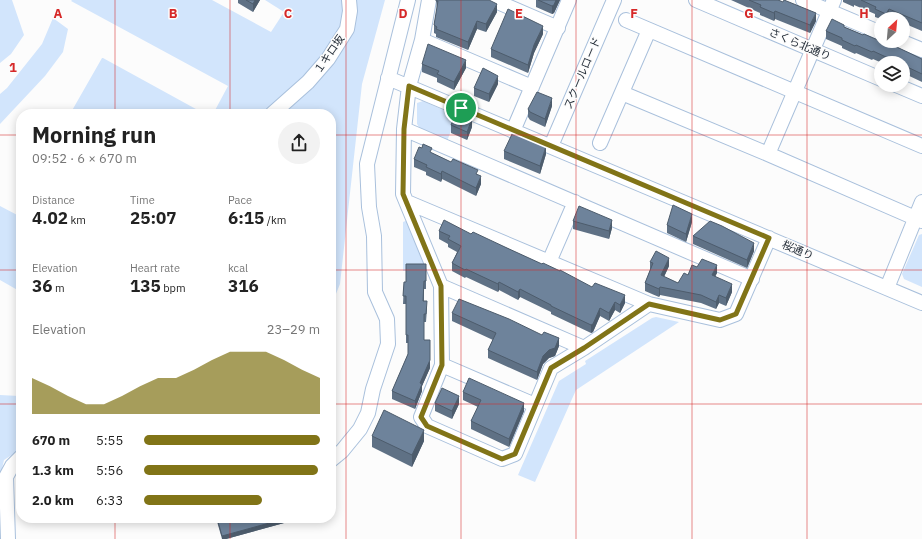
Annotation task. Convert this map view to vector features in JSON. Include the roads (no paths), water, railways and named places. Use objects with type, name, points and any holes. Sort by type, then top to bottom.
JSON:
[{"type":"street","name":"１キロ坂","points":[[278,109],[308,82],[328,59],[347,29],[350,11],[349,0]]},
{"type":"street","points":[[336,456],[342,451],[360,429],[368,413],[373,389],[388,344],[387,319],[375,292],[374,236],[369,207],[367,164],[408,0]]},
{"type":"street","points":[[429,0],[422,40],[409,86],[404,129],[403,194],[441,286],[442,365],[421,417],[427,426],[502,459],[515,454],[551,368],[584,348],[649,304]]},
{"type":"street","points":[[493,0],[558,28]]},
{"type":"street","points":[[513,130],[569,0]]},
{"type":"street","name":"スクールロード","points":[[551,146],[614,0]]},
{"type":"street","name":"さくら北通り","points":[[696,0],[874,76]]},
{"type":"street","points":[[803,0],[832,6],[874,29]]},
{"type":"street","points":[[768,154],[832,6]]},
{"type":"street","points":[[626,20],[922,146]]},
{"type":"street","points":[[600,143],[648,30]]},
{"type":"street","points":[[422,40],[532,87]]},
{"type":"street","points":[[910,45],[922,50]]},
{"type":"street","name":"桜通り","points":[[388,78],[922,303]]},
{"type":"street","points":[[910,91],[922,96]]},
{"type":"street","points":[[622,93],[768,154],[919,220]]},
{"type":"street","points":[[404,129],[752,279]]},
{"type":"street","points":[[407,202],[649,304],[720,320],[736,314],[769,238]]},
{"type":"street","points":[[549,262],[575,202]]},
{"type":"street","points":[[887,288],[919,220],[922,202]]},
{"type":"street","points":[[441,286],[584,348]]},
{"type":"street","points":[[442,365],[535,405]]},
{"type":"street","points":[[8,539],[6,477],[12,466],[16,462]]}]
